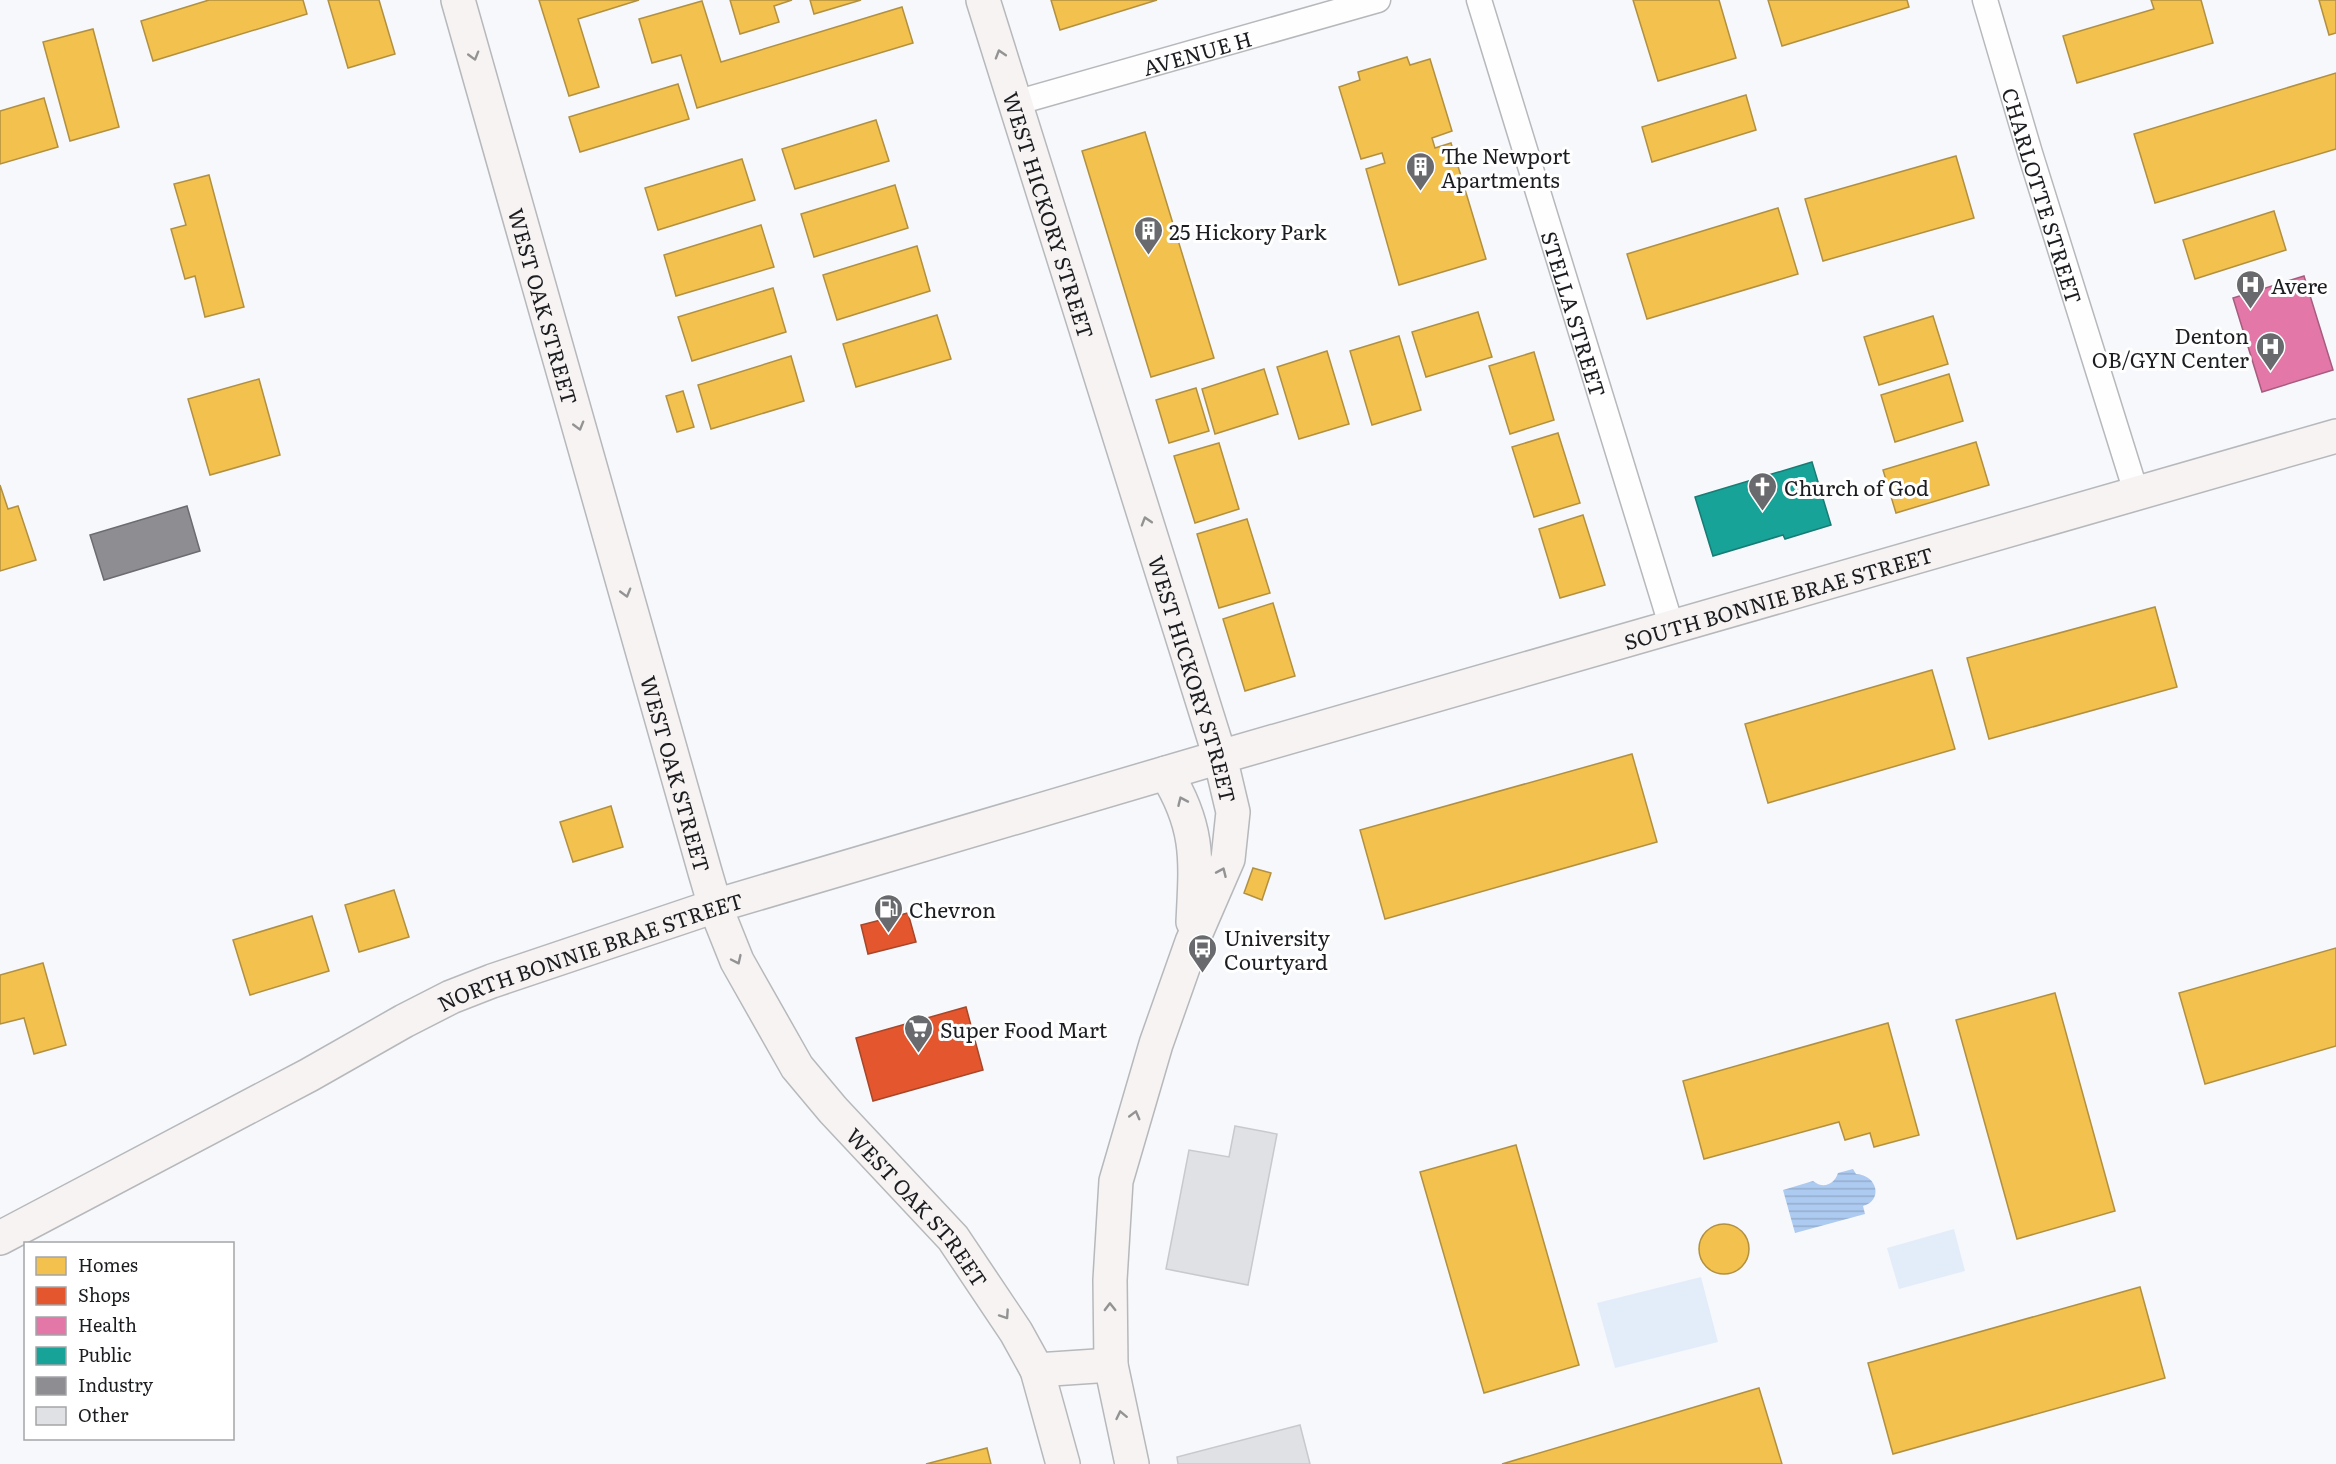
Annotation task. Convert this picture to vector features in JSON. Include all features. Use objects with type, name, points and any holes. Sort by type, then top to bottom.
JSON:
[{"type":"main road","name":"WEST OAK STREET","points":[[458,0],[715,906],[737,962],[797,1066],[833,1110],[952,1238],[1016,1332],[1037,1370],[1063,1464]]},
{"type":"main road","name":"WEST HICKORY STREET","points":[[983,0],[1220,757],[1233,812],[1228,859],[1192,942],[1147,1070],[1116,1182],[1110,1280],[1111,1365]]},
{"type":"main road","name":"SOUTH BONNIE BRAE STREET","points":[[1220,757],[2336,436]]},
{"type":"main road","name":"NORTH BONNIE BRAE STREET","points":[[0,1238],[309,1075],[451,997],[715,906],[1220,757]]},
{"type":"main road","points":[[1166,773],[1180,796],[1192,834],[1195,869],[1192,942]]},
{"type":"main road","points":[[1037,1370],[1111,1365],[1132,1464]]},
{"type":"street","name":"AVENUE H","points":[[1015,103],[1378,0]]},
{"type":"street","name":"STELLA STREET","points":[[1479,0],[1672,628]]},
{"type":"street","name":"CHARLOTTE STREET","points":[[1985,0],[2030,153],[2136,492]]},
{"type":"shaded area","points":[[1954,1229],[1965,1271],[1899,1289],[1887,1248]]},
{"type":"shaded area","points":[[1701,1277],[1718,1342],[1615,1368],[1597,1303]]},
{"type":"water","points":[[1853,1169],[1856,1174],[1869,1179],[1875,1188],[1873,1199],[1863,1206],[1865,1214],[1795,1233],[1783,1190],[1813,1181],[1821,1185],[1828,1184],[1838,1173]]},
{"type":"building: Homes","points":[[209,0],[303,0],[307,14],[153,61],[141,21]]},
{"type":"building: Homes","points":[[328,0],[379,0],[395,54],[348,68]]},
{"type":"building: Homes","points":[[539,0],[639,0],[578,19],[599,87],[569,96]]},
{"type":"building: Homes","points":[[730,0],[792,0],[774,6],[779,22],[740,34]]},
{"type":"building: Homes","points":[[810,0],[861,0],[814,14]]},
{"type":"building: Homes","points":[[1051,0],[1157,0],[1060,30]]},
{"type":"building: Homes","points":[[1633,0],[1719,0],[1736,58],[1658,81]]},
{"type":"building: Homes","points":[[1768,0],[1907,0],[1909,7],[1782,46]]},
{"type":"building: Homes","points":[[2151,0],[2201,0],[2213,43],[2077,83],[2063,36],[2154,9]]},
{"type":"building: Homes","points":[[2319,0],[2336,0],[2336,33],[2329,35]]},
{"type":"building: Homes","points":[[702,1],[721,62],[902,7],[913,43],[697,108],[681,55],[652,63],[639,19]]},
{"type":"building: Homes","points":[[93,29],[119,127],[70,141],[43,42]]},
{"type":"building: Homes","name":"The Newport Apartments","points":[[1407,57],[1410,65],[1430,59],[1452,131],[1432,138],[1435,148],[1451,143],[1486,259],[1399,285],[1366,169],[1385,163],[1382,153],[1361,159],[1339,87],[1360,80],[1358,72]]},
{"type":"building: Homes","points":[[2336,73],[2336,149],[2155,203],[2134,134]]},
{"type":"building: Homes","points":[[678,84],[689,119],[580,152],[569,117]]},
{"type":"building: Homes","points":[[1746,95],[1756,130],[1652,162],[1642,127]]},
{"type":"building: Homes","points":[[44,98],[58,147],[0,164],[0,111]]},
{"type":"building: Homes","points":[[876,120],[889,161],[795,189],[782,149]]},
{"type":"building: Homes","name":"25 Hickory Park","points":[[1145,132],[1214,358],[1151,377],[1082,151]]},
{"type":"building: Homes","points":[[1956,156],[1974,218],[1823,261],[1805,199]]},
{"type":"building: Homes","points":[[742,159],[755,200],[658,230],[645,188]]},
{"type":"building: Homes","points":[[209,175],[244,307],[205,317],[195,276],[185,279],[171,229],[186,225],[174,184]]},
{"type":"building: Homes","points":[[895,185],[908,228],[814,257],[801,214]]},
{"type":"building: Homes","points":[[1778,208],[1798,274],[1647,319],[1627,254]]},
{"type":"building: Homes","points":[[2274,211],[2286,250],[2195,279],[2183,240]]},
{"type":"building: Homes","points":[[761,225],[774,267],[676,296],[664,255]]},
{"type":"building: Homes","points":[[917,246],[930,291],[837,320],[823,275]]},
{"type":"building: Homes","points":[[773,288],[786,332],[692,361],[678,317]]},
{"type":"building: Homes","points":[[1478,312],[1492,357],[1426,377],[1412,332]]},
{"type":"building: Homes","points":[[937,315],[951,359],[856,387],[843,344]]},
{"type":"building: Homes","points":[[1933,316],[1948,364],[1879,385],[1864,337]]},
{"type":"building: Homes","points":[[1399,336],[1421,410],[1372,425],[1350,351]]},
{"type":"building: Homes","points":[[1327,351],[1349,424],[1299,439],[1277,367]]},
{"type":"building: Homes","points":[[1534,352],[1554,420],[1510,434],[1489,366]]},
{"type":"building: Homes","points":[[791,356],[804,401],[711,429],[698,385]]},
{"type":"building: Homes","points":[[1264,369],[1278,414],[1215,434],[1202,389]]},
{"type":"building: Homes","points":[[1949,374],[1963,421],[1895,442],[1881,395]]},
{"type":"building: Homes","points":[[259,379],[280,455],[210,475],[188,399]]},
{"type":"building: Homes","points":[[1196,388],[1209,431],[1169,443],[1156,400]]},
{"type":"building: Homes","points":[[683,391],[694,427],[677,432],[666,396]]},
{"type":"building: Homes","points":[[1558,433],[1580,503],[1534,517],[1512,447]]},
{"type":"building: Homes","points":[[1976,442],[1989,485],[1896,513],[1883,470]]},
{"type":"building: Homes","points":[[1219,443],[1239,509],[1195,523],[1174,456]]},
{"type":"building: Homes","points":[[0,485],[8,509],[18,506],[36,560],[0,571]]},
{"type":"building: Homes","points":[[1583,515],[1605,585],[1560,598],[1539,529]]},
{"type":"building: Homes","points":[[1247,519],[1270,593],[1219,608],[1197,534]]},
{"type":"building: Homes","points":[[1273,603],[1295,676],[1245,691],[1223,619]]},
{"type":"building: Homes","points":[[2155,607],[2177,687],[1989,739],[1967,658]]},
{"type":"building: Homes","points":[[1932,670],[1955,749],[1768,803],[1745,724]]},
{"type":"building: Homes","points":[[1632,754],[1657,842],[1385,919],[1360,830]]},
{"type":"building: Homes","points":[[611,806],[623,847],[573,862],[560,822]]},
{"type":"building: Homes","points":[[1253,868],[1271,873],[1262,900],[1244,893]]},
{"type":"building: Homes","points":[[394,890],[409,937],[359,952],[345,905]]},
{"type":"building: Homes","points":[[312,916],[329,971],[250,995],[233,940]]},
{"type":"building: Homes","points":[[2336,948],[2336,1046],[2205,1084],[2179,993]]},
{"type":"building: Homes","points":[[43,963],[66,1045],[34,1054],[24,1018],[0,1024],[0,975]]},
{"type":"building: Homes","points":[[2055,993],[2115,1211],[2017,1239],[1956,1020]]},
{"type":"building: Homes","points":[[1888,1023],[1919,1135],[1874,1147],[1870,1133],[1845,1140],[1839,1122],[1704,1159],[1683,1081]]},
{"type":"building: Homes","points":[[1516,1145],[1579,1365],[1484,1393],[1420,1172]]},
{"type":"building: Homes","points":[[1724,1224],[1733,1226],[1744,1235],[1749,1249],[1747,1258],[1738,1269],[1724,1274],[1715,1272],[1704,1263],[1699,1249],[1701,1240],[1710,1229]]},
{"type":"building: Homes","points":[[2140,1287],[2165,1378],[1893,1454],[1868,1363]]},
{"type":"building: Homes","points":[[1759,1388],[1782,1464],[1502,1464]]},
{"type":"building: Homes","points":[[987,1448],[991,1464],[926,1464]]},
{"type":"building: Shops","name":"Chevron","points":[[908,913],[916,942],[868,954],[861,925]]},
{"type":"building: Shops","name":"Super Food Mart","points":[[966,1007],[983,1070],[873,1101],[856,1038]]},
{"type":"building: Health","points":[[2304,276],[2333,370],[2262,392],[2233,298]]},
{"type":"building: Public","name":"Church of God","points":[[1812,462],[1831,525],[1785,539],[1783,535],[1713,556],[1695,497]]},
{"type":"building: Industry","points":[[187,506],[200,551],[104,580],[90,535]]},
{"type":"building: Other","points":[[1235,1126],[1277,1134],[1248,1285],[1166,1269],[1189,1150],[1229,1157]]},
{"type":"building: Other","points":[[1300,1425],[1310,1464],[1178,1464],[1177,1457]]},
{"type":"place","name":"The Newport Apartments","points":[[1420,192]]},
{"type":"place","name":"25 Hickory Park","points":[[1148,256]]},
{"type":"place","name":"Avere","points":[[2250,310]]},
{"type":"place","name":"Denton OB/GYN Center","points":[[2270,372]]},
{"type":"place","name":"Church of God","points":[[1763,512]]},
{"type":"place","name":"Chevron","points":[[888,934]]},
{"type":"place","name":"University Courtyard","points":[[1203,974]]},
{"type":"place","name":"Super Food Mart","points":[[919,1054]]}]
